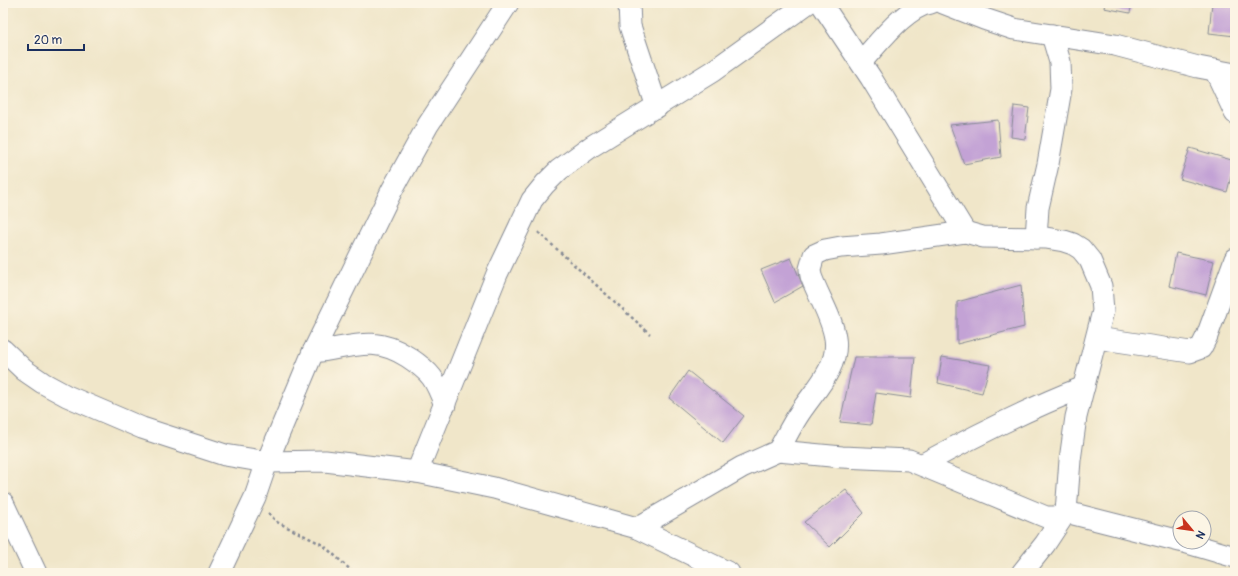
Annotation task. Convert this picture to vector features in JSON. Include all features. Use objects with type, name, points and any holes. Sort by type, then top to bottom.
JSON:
[{"type":"street","points":[[220,573],[255,497],[267,462],[313,352],[392,190],[428,125],[508,3]]},
{"type":"street","points":[[629,3],[630,26],[657,107]]},
{"type":"street","points":[[417,472],[497,274],[532,200],[558,170],[592,146],[713,71],[808,3]]},
{"type":"street","points":[[821,3],[861,62],[965,232]]},
{"type":"street","points":[[861,62],[908,14],[919,6],[931,3]]},
{"type":"street","points":[[943,3],[1014,29],[1115,45],[1225,72],[1235,113]]},
{"type":"street","points":[[1036,238],[1038,208],[1048,164],[1061,89],[1060,62],[1052,35]]},
{"type":"street","points":[[778,451],[798,414],[827,372],[832,363],[836,350],[833,330],[811,276],[810,270],[814,255],[836,247],[881,244],[965,232],[997,238],[1046,238],[1073,244],[1081,249],[1090,260],[1101,286],[1103,300],[1101,323],[1076,418],[1070,460],[1066,512],[1045,544],[1022,573]]},
{"type":"street","points":[[1097,338],[1183,352],[1198,350],[1204,344],[1235,259]]},
{"type":"street","points":[[313,352],[366,344],[383,344],[394,348],[420,364],[432,375],[445,405]]},
{"type":"street","points":[[3,350],[24,370],[43,383],[108,414],[142,428],[218,453],[267,462],[325,461],[417,472],[494,488],[637,528],[729,573]]},
{"type":"street","points":[[922,464],[999,423],[1084,387]]},
{"type":"street","points":[[637,528],[742,467],[778,451],[842,457],[902,458],[922,464],[1046,517],[1055,517],[1066,512],[1172,539]]},
{"type":"street","points":[[3,503],[36,573]]},
{"type":"street","points":[[1211,550],[1235,557]]},
{"type":"path","points":[[523,218],[650,334]]},
{"type":"path","points":[[255,497],[277,522],[323,545],[354,573]]},
{"type":"building","points":[[1105,3],[1132,3],[1130,13],[1104,8]]},
{"type":"building","points":[[1212,3],[1235,3],[1235,36],[1209,33]]},
{"type":"building","points":[[1014,106],[1029,108],[1025,139],[1011,137]]},
{"type":"building","points":[[998,120],[1001,157],[964,164],[950,125]]},
{"type":"building","points":[[1190,148],[1235,161],[1227,192],[1180,179]]},
{"type":"building","points":[[1176,253],[1214,261],[1206,295],[1169,286]]},
{"type":"building","points":[[791,258],[803,286],[775,302],[761,270]]},
{"type":"building","points":[[1021,285],[1024,327],[957,344],[957,302]]},
{"type":"building","points":[[854,357],[915,357],[911,398],[876,393],[871,425],[840,422]]},
{"type":"building","points":[[942,357],[990,365],[982,393],[938,383]]},
{"type":"building","points":[[688,371],[744,416],[723,443],[669,398]]},
{"type":"building","points":[[846,490],[864,513],[830,547],[804,522]]}]
